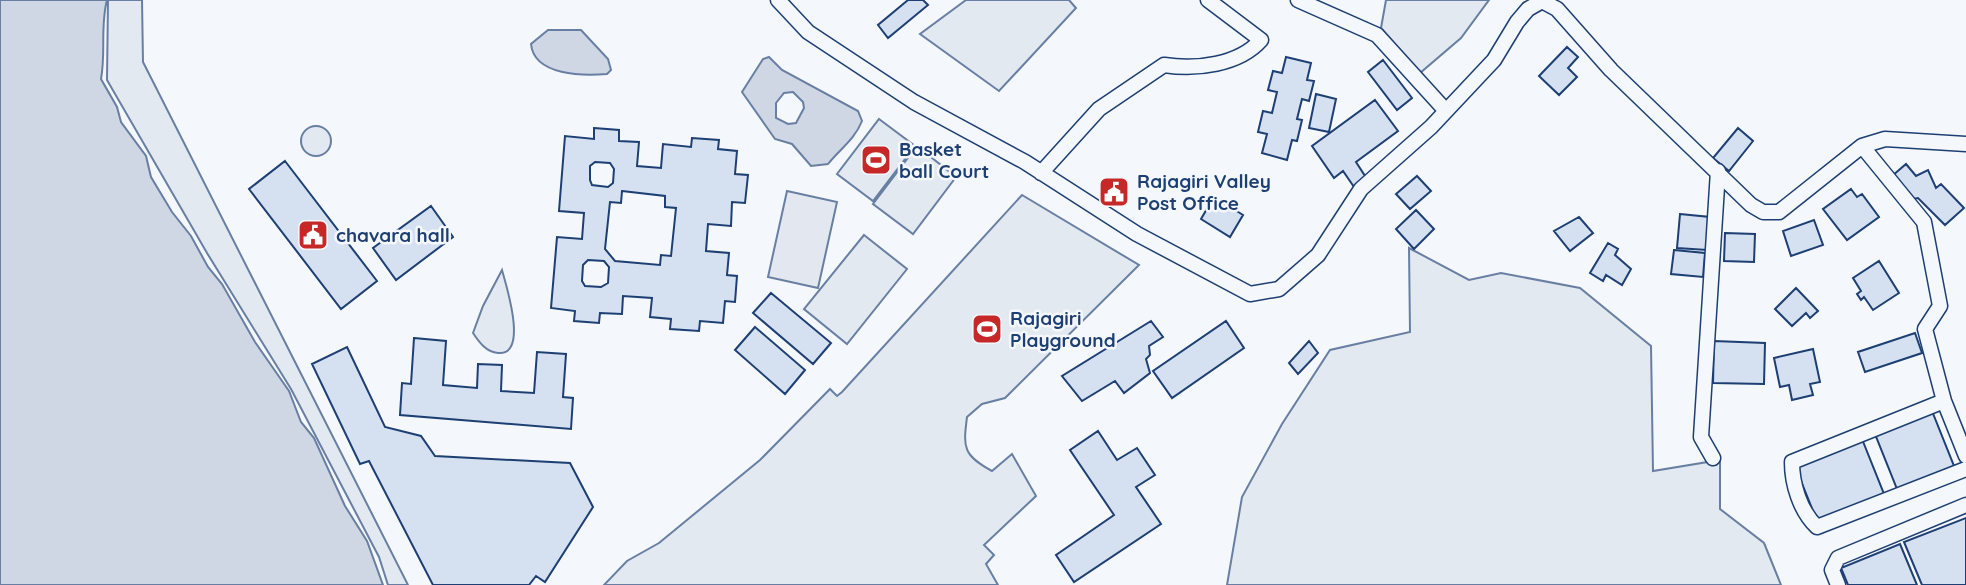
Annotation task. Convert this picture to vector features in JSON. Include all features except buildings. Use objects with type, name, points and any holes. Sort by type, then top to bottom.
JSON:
[{"type":"street","points":[[778,0],[808,32],[914,102],[1041,173],[1137,234],[1250,294],[1279,289],[1318,255],[1361,189],[1446,111],[1494,60],[1528,9],[1542,1],[1557,9],[1611,70],[1751,205],[1774,213],[1862,146],[1885,138],[1966,144]]},
{"type":"street","points":[[1041,173],[1099,108],[1164,65],[1189,69],[1249,54],[1261,40],[1208,0]]},
{"type":"street","points":[[1298,0],[1377,35],[1446,111]]},
{"type":"street","points":[[1862,146],[1924,222],[1940,306],[1925,329],[1944,401],[1966,456]]},
{"type":"street","points":[[1713,458],[1701,437],[1718,171]]},
{"type":"street","points":[[1944,401],[1792,462],[1792,481],[1810,520],[1817,527],[1966,469]]},
{"type":"street","points":[[1838,585],[1832,570],[1838,558],[1966,505]]},
{"type":"shaded area","points":[[0,0],[107,0],[101,79],[117,107],[121,122],[146,156],[151,177],[172,212],[191,236],[255,342],[289,391],[301,422],[314,438],[345,506],[367,541],[383,585],[0,585]]},
{"type":"shaded area","points":[[108,0],[142,0],[143,62],[408,585],[388,585],[379,557],[291,389],[207,253],[107,80]]},
{"type":"shaded area","points":[[966,0],[1069,0],[1076,8],[999,91],[920,34]]},
{"type":"shaded area","points":[[1386,0],[1489,0],[1461,38],[1420,73],[1381,28]]},
{"type":"shaded area","points":[[548,30],[581,30],[608,59],[611,70],[607,74],[586,75],[550,68],[534,55],[531,44]]},
{"type":"shaded area","points":[[769,57],[782,70],[858,111],[862,121],[859,127],[828,164],[811,166],[792,144],[775,139],[742,92],[763,59]],"holes":[[[793,92],[803,102],[804,108],[796,123],[788,124],[776,118],[776,103],[784,93]]]},
{"type":"shaded area","name":"Basket ball Court","points":[[879,119],[915,146],[873,201],[837,174]]},
{"type":"shaded area","points":[[316,126],[327,130],[331,141],[327,152],[316,156],[305,152],[301,141],[305,130]]},
{"type":"shaded area","points":[[917,146],[956,177],[913,234],[873,204]]},
{"type":"shaded area","points":[[787,191],[837,202],[818,288],[768,277]]},
{"type":"shaded area","name":"Rajagiri Playground","points":[[1022,195],[1139,265],[1005,398],[982,404],[967,417],[965,436],[970,455],[992,471],[1012,454],[1036,496],[984,545],[994,555],[986,564],[998,585],[604,585],[627,561],[659,543],[760,460],[830,389],[837,396],[842,392]]},
{"type":"shaded area","points":[[864,235],[907,269],[847,344],[804,309]]},
{"type":"shaded area","points":[[1409,248],[1469,280],[1501,273],[1580,288],[1651,346],[1653,471],[1720,460],[1720,509],[1764,543],[1781,585],[1227,585],[1242,497],[1282,424],[1330,350],[1410,332]]},
{"type":"shaded area","points":[[502,270],[511,304],[514,332],[507,351],[498,353],[486,349],[473,333],[483,306]]},
{"type":"place","name":"Basket ball Court","points":[[876,160]]},
{"type":"place","name":"Rajagiri Valley Post Office","points":[[1114,192]]},
{"type":"place","name":"chavara hall","points":[[313,235]]},
{"type":"place","name":"Rajagiri Playground","points":[[987,329]]}]
